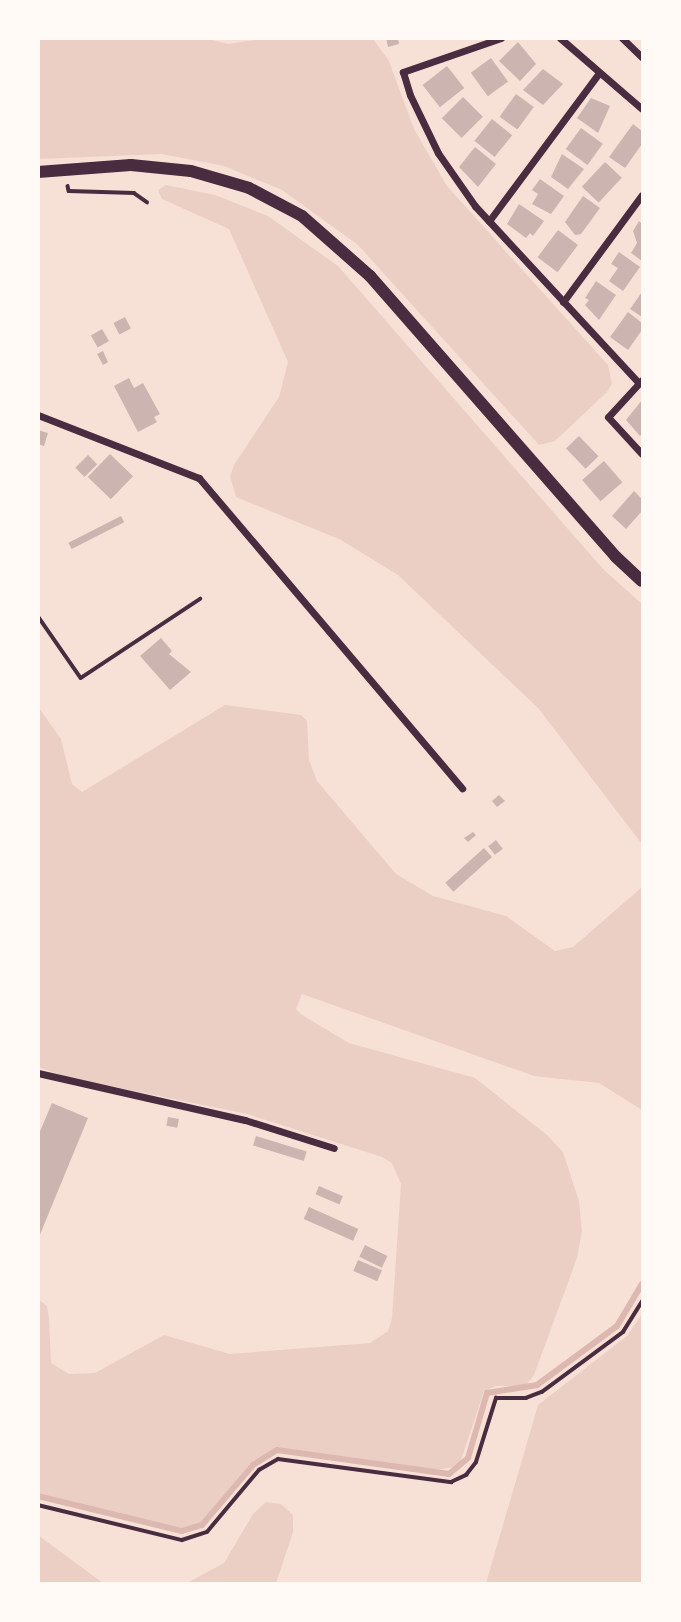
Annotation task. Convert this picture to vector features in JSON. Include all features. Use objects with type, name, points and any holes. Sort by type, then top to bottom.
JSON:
[{"type":"street","points":[[501,38],[403,72],[438,153],[489,220],[563,302],[641,382],[608,417],[642,454]]},
{"type":"street","points":[[560,38],[598,74],[642,108]]},
{"type":"street","points":[[622,38],[642,57]]},
{"type":"street","points":[[489,220],[598,74]]},
{"type":"street","points":[[38,172],[131,165],[191,171],[248,188],[302,216],[363,268],[615,557],[642,581]]},
{"type":"street","points":[[563,302],[642,195]]},
{"type":"street","points":[[38,415],[199,478],[462,788]]},
{"type":"street","points":[[38,1073],[245,1119],[334,1148]]},
{"type":"path","points":[[67,170],[69,191],[134,193],[147,202]]},
{"type":"path","points":[[38,616],[81,678],[200,599]]},
{"type":"path","points":[[38,1505],[182,1540],[206,1532],[259,1470],[278,1459],[451,1482],[466,1475],[476,1462],[493,1401],[526,1398],[542,1392],[623,1332],[642,1302]]},
{"type":"shaded area","points":[[267,38],[373,39],[389,61],[414,129],[447,186],[608,365],[612,384],[607,392],[555,441],[539,445],[358,245],[282,190],[224,166],[162,154],[39,159],[39,39],[209,39],[228,44]]},
{"type":"shaded area","points":[[166,185],[215,195],[268,216],[338,266],[603,569],[642,604],[642,844],[538,708],[398,575],[341,540],[236,497],[230,476],[234,465],[279,397],[288,362],[229,229],[162,199],[158,190]]},
{"type":"shaded area","points":[[225,705],[301,715],[307,721],[309,760],[317,781],[396,874],[433,896],[506,916],[555,951],[573,947],[642,887],[642,1110],[599,1083],[534,1076],[302,994],[296,1009],[349,1043],[475,1078],[547,1135],[563,1152],[579,1201],[582,1231],[577,1258],[534,1375],[525,1386],[496,1386],[484,1391],[459,1466],[437,1470],[276,1447],[251,1463],[200,1523],[182,1529],[39,1493],[39,1300],[47,1306],[51,1363],[69,1374],[95,1373],[164,1335],[230,1354],[370,1343],[388,1331],[392,1318],[401,1184],[392,1163],[382,1157],[247,1114],[66,1077],[39,1067],[39,708],[61,739],[72,784],[82,792]]},
{"type":"shaded area","points":[[642,1314],[642,1583],[486,1583],[538,1405],[627,1336]]},
{"type":"shaded area","points":[[266,1502],[281,1504],[293,1515],[293,1532],[276,1583],[187,1583],[224,1563],[253,1514]]},
{"type":"shaded area","points":[[39,1536],[103,1583],[39,1583]]},
{"type":"building","points":[[386,38],[398,38],[399,44],[388,47]]},
{"type":"building","points":[[518,42],[536,64],[520,81],[499,61]]},
{"type":"building","points":[[491,58],[508,81],[488,96],[471,73]]},
{"type":"building","points":[[447,66],[464,88],[440,107],[423,85]]},
{"type":"building","points":[[543,69],[563,84],[543,105],[523,90]]},
{"type":"building","points":[[516,94],[534,107],[517,130],[500,117]]},
{"type":"building","points":[[463,97],[483,117],[462,138],[442,118]]},
{"type":"building","points":[[591,98],[610,106],[598,133],[577,118]]},
{"type":"building","points":[[492,119],[512,135],[495,157],[474,141]]},
{"type":"building","points":[[633,124],[642,131],[642,144],[625,168],[609,157]]},
{"type":"building","points":[[581,128],[603,144],[588,165],[566,149]]},
{"type":"building","points":[[475,147],[496,164],[478,187],[459,167]]},
{"type":"building","points":[[562,154],[584,169],[568,189],[551,177]]},
{"type":"building","points":[[605,162],[622,178],[599,203],[582,187]]},
{"type":"building","points":[[540,179],[564,196],[551,214],[532,204],[538,194],[532,190]]},
{"type":"building","points":[[583,196],[600,208],[581,234],[575,235],[565,222]]},
{"type":"building","points":[[519,204],[544,221],[533,236],[530,233],[526,238],[507,224]]},
{"type":"building","points":[[639,221],[642,224],[642,261],[631,253],[637,243],[633,231]]},
{"type":"building","points":[[558,230],[578,245],[558,272],[538,257]]},
{"type":"building","points":[[619,252],[640,267],[623,291],[609,281],[618,268],[611,264]]},
{"type":"building","points":[[596,281],[616,295],[599,320],[585,305],[589,300],[585,298]]},
{"type":"building","points":[[642,292],[642,317],[630,309]]},
{"type":"building","points":[[628,312],[642,323],[642,330],[628,350],[610,337]]},
{"type":"building","points":[[125,317],[131,329],[119,334],[113,323]]},
{"type":"building","points":[[102,329],[109,341],[98,348],[91,336]]},
{"type":"building","points":[[103,351],[108,362],[103,365],[97,354]]},
{"type":"building","points":[[129,378],[134,388],[143,383],[160,414],[154,417],[157,422],[138,432],[114,386]]},
{"type":"building","points":[[642,400],[642,434],[640,436],[626,420]]},
{"type":"building","points":[[38,430],[48,433],[44,446],[38,444]]},
{"type":"building","points":[[579,436],[598,456],[586,469],[566,449]]},
{"type":"building","points":[[110,454],[133,476],[111,499],[88,477]]},
{"type":"building","points":[[88,455],[97,464],[84,477],[75,468]]},
{"type":"building","points":[[604,461],[622,482],[600,501],[582,480]]},
{"type":"building","points":[[634,491],[642,499],[642,511],[626,529],[612,516]]},
{"type":"building","points":[[121,516],[124,522],[72,549],[68,543]]},
{"type":"building","points":[[161,638],[172,651],[169,654],[191,672],[170,690],[140,656]]},
{"type":"building","points":[[499,795],[505,801],[497,807],[492,801]]},
{"type":"building","points":[[473,832],[476,835],[468,842],[464,838]]},
{"type":"building","points":[[496,840],[503,849],[495,855],[488,846]]},
{"type":"building","points":[[484,848],[492,857],[453,892],[445,883]]},
{"type":"building","points":[[52,1103],[88,1118],[39,1237],[38,1136]]},
{"type":"building","points":[[168,1117],[179,1119],[177,1128],[166,1126]]},
{"type":"building","points":[[256,1136],[307,1151],[304,1161],[253,1146]]},
{"type":"building","points":[[319,1186],[343,1196],[339,1204],[315,1194]]},
{"type":"building","points":[[309,1207],[358,1229],[353,1241],[304,1219]]},
{"type":"building","points":[[365,1245],[387,1256],[382,1268],[359,1257]]},
{"type":"building","points":[[358,1260],[382,1270],[377,1281],[353,1271]]},
{"type":"waterway","points":[[38,1496],[182,1531],[202,1525],[253,1465],[277,1450],[449,1474],[468,1458],[487,1393],[537,1385],[617,1326],[642,1284]]}]
